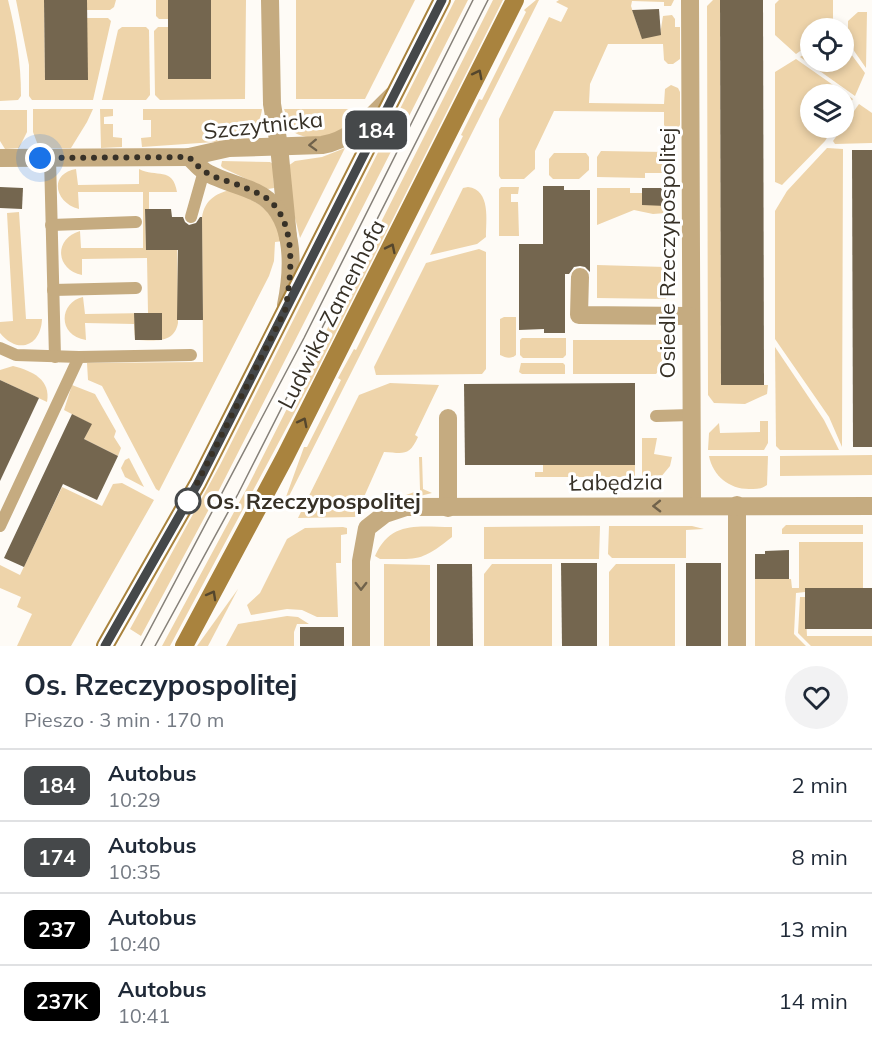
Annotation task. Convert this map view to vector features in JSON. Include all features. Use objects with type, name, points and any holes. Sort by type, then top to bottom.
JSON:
[{"type":"main road","name":"Ludwika Zamenhofa","points":[[105,646],[198,483],[442,0]]},
{"type":"main road","name":"Ludwika Zamenhofa","points":[[184,646],[285,457],[515,0]]},
{"type":"street","points":[[270,0],[272,104],[279,146],[288,237]]},
{"type":"street","points":[[506,19],[521,0]]},
{"type":"street","name":"Osiedle Rzeczypospolitej","points":[[690,0],[692,505]]},
{"type":"street","name":"Szczytnicka","points":[[0,158],[189,157],[229,148],[322,145],[342,140],[353,133],[395,93]]},
{"type":"street","name":"Szczytnicka","points":[[189,157],[204,171],[234,182],[269,200],[282,216],[288,237],[290,268],[285,311]]},
{"type":"street","points":[[580,277],[579,315],[690,316]]},
{"type":"street","points":[[448,418],[448,508]]},
{"type":"street","points":[[737,505],[737,646]]},
{"type":"street","name":"Łabędzia","points":[[361,646],[361,561],[367,528],[385,514],[406,507],[872,506]]},
{"type":"lane","points":[[50,158],[55,357]]},
{"type":"lane","points":[[191,217],[204,171]]},
{"type":"lane","points":[[51,225],[136,222]]},
{"type":"lane","points":[[53,291],[136,288]]},
{"type":"lane","points":[[0,348],[16,355],[55,357],[191,355]]},
{"type":"lane","points":[[0,526],[79,357]]},
{"type":"lane","points":[[656,416],[692,415]]},
{"type":"shaded area","points":[[0,0],[8,0],[16,36],[21,84],[21,96],[18,100],[0,101]]},
{"type":"shaded area","points":[[16,0],[44,0],[45,80],[87,80],[87,18],[108,18],[111,21],[93,100],[32,100],[29,96],[29,65]]},
{"type":"shaded area","points":[[87,0],[116,0],[114,7],[110,10],[87,10]]},
{"type":"shaded area","points":[[156,0],[168,0],[168,19],[159,19],[156,16]]},
{"type":"shaded area","points":[[211,0],[246,0],[245,99],[160,100],[155,95],[154,31],[158,27],[168,27],[168,79],[211,79]]},
{"type":"shaded area","points":[[296,0],[415,0],[365,99],[296,99]]},
{"type":"shaded area","points":[[455,0],[468,0],[216,496],[141,636],[130,629],[220,465]]},
{"type":"shaded area","points":[[493,0],[503,0],[312,380],[170,646],[162,646],[248,486]]},
{"type":"shaded area","points":[[539,0],[282,508],[304,447],[307,447],[341,380],[338,378],[354,349],[356,350],[463,136],[461,135],[479,99],[482,100],[526,12],[524,10]]},
{"type":"shaded area","points":[[559,0],[674,0],[671,6],[664,6],[664,2],[632,1],[631,6],[640,33],[660,35],[663,16],[672,15],[675,19],[675,27],[680,27],[680,59],[673,64],[668,64],[664,60],[663,44],[608,44],[590,84],[589,103],[664,104],[665,89],[671,85],[678,88],[680,92],[680,125],[676,131],[669,132],[664,125],[664,112],[554,111],[535,151],[535,169],[524,179],[501,179],[499,176],[499,119],[549,17],[561,22],[568,8],[556,2]]},
{"type":"shaded area","points":[[713,0],[720,0],[721,385],[768,385],[767,394],[745,404],[714,403],[708,395],[707,6]]},
{"type":"shaded area","points":[[779,0],[833,0],[833,18],[800,18],[800,51],[796,54],[775,35],[775,4]]},
{"type":"shaded area","points":[[858,12],[867,12],[866,68],[854,51],[854,18],[851,18]]},
{"type":"shaded area","points":[[122,27],[146,27],[149,30],[150,95],[146,100],[102,100],[118,30]]},
{"type":"shaded area","points":[[854,58],[865,73],[855,96],[854,84],[838,84],[821,72],[854,72]]},
{"type":"shaded area","points":[[796,59],[800,62],[800,72],[815,72],[832,84],[800,84],[800,138],[827,138],[782,185],[775,182],[775,72]]},
{"type":"shaded area","points":[[859,104],[872,113],[872,143],[835,144],[833,141],[835,138],[854,138],[854,111]]},
{"type":"shaded area","points":[[33,109],[93,109],[71,148],[39,148],[33,132]]},
{"type":"shaded area","points":[[100,109],[113,109],[113,116],[104,117],[104,124],[113,124],[113,137],[122,138],[122,147],[101,148]]},
{"type":"shaded area","points":[[143,109],[262,109],[261,116],[251,130],[229,141],[142,147],[141,138],[151,137],[151,120],[143,120]]},
{"type":"shaded area","points":[[284,109],[360,109],[356,118],[341,131],[321,137],[310,137],[292,131]]},
{"type":"shaded area","points":[[0,110],[27,110],[27,132],[19,148],[5,149],[0,141]]},
{"type":"shaded area","points":[[345,148],[300,238],[291,202],[288,166],[295,161],[322,157]]},
{"type":"shaded area","points":[[827,148],[843,149],[842,447],[829,417],[775,339],[775,211],[787,191]]},
{"type":"shaded area","points":[[601,151],[666,152],[666,173],[645,173],[645,178],[597,177],[597,157]]},
{"type":"shaded area","points":[[554,153],[586,153],[589,157],[589,170],[579,179],[553,179],[549,175],[549,159]]},
{"type":"shaded area","points":[[222,161],[270,162],[273,164],[274,188],[268,189],[223,168]]},
{"type":"shaded area","points":[[76,169],[78,185],[139,184],[139,169],[168,176],[175,184],[177,192],[149,192],[149,209],[145,209],[146,250],[172,250],[172,217],[177,217],[178,323],[176,330],[167,338],[135,340],[134,324],[85,323],[86,340],[77,337],[66,326],[66,312],[69,305],[83,297],[85,314],[148,313],[147,258],[82,259],[82,275],[73,272],[63,261],[61,254],[65,241],[80,231],[81,248],[143,248],[143,192],[78,192],[79,209],[64,201],[58,189],[61,177]]},
{"type":"shaded area","points":[[519,187],[518,194],[511,194],[511,202],[518,202],[519,236],[499,236],[499,189]]},
{"type":"shaded area","points":[[463,188],[475,189],[484,200],[486,237],[477,244],[430,255]]},
{"type":"shaded area","points":[[597,188],[630,188],[630,193],[642,193],[666,206],[666,213],[653,214],[634,210],[597,225]]},
{"type":"shaded area","points":[[230,190],[264,208],[274,221],[283,241],[275,242],[274,261],[269,276],[159,491],[102,386],[88,380],[87,363],[203,362],[202,217],[208,202]]},
{"type":"shaded area","points":[[19,212],[26,319],[42,319],[38,336],[33,341],[21,345],[7,340],[0,333],[0,322],[13,321],[7,213]]},
{"type":"shaded area","points":[[479,249],[486,252],[486,369],[482,374],[376,375],[374,367],[426,263]]},
{"type":"shaded area","points":[[597,265],[665,267],[666,299],[597,298]]},
{"type":"shaded area","points":[[516,317],[516,355],[510,358],[500,355],[500,319]]},
{"type":"shaded area","points":[[522,338],[566,338],[566,355],[563,358],[523,358],[520,355]]},
{"type":"shaded area","points":[[573,340],[662,340],[662,367],[656,374],[573,374]]},
{"type":"shaded area","points":[[775,347],[824,420],[839,450],[780,450],[776,446]]},
{"type":"shaded area","points":[[521,363],[563,363],[565,374],[522,374],[519,372]]},
{"type":"shaded area","points":[[13,366],[34,374],[43,382],[48,394],[47,402],[0,380],[0,370]]},
{"type":"shaded area","points":[[390,383],[439,385],[415,435],[418,437],[412,448],[405,452],[384,452],[355,517],[298,518],[359,395]]},
{"type":"shaded area","points":[[72,385],[95,394],[116,431],[114,437],[121,448],[118,456],[84,439],[91,424],[64,410]]},
{"type":"shaded area","points":[[760,421],[768,421],[768,443],[764,450],[708,450],[709,433],[719,423],[720,433],[760,432]]},
{"type":"shaded area","points":[[642,438],[657,438],[654,454],[672,457],[670,466],[660,478],[642,478]]},
{"type":"shaded area","points":[[872,455],[872,475],[780,476],[780,456]]},
{"type":"shaded area","points":[[709,456],[768,456],[767,485],[749,489],[729,484],[714,470]]},
{"type":"shaded area","points":[[419,457],[422,457],[423,489],[432,493],[420,496],[406,495],[420,490]]},
{"type":"shaded area","points":[[129,458],[144,487],[125,477],[121,468],[125,460]]},
{"type":"shaded area","points":[[543,465],[635,465],[635,477],[535,477],[535,472],[543,472]]},
{"type":"shaded area","points":[[122,483],[154,500],[71,646],[17,646],[32,614],[17,607],[21,597],[0,588],[0,565],[20,575],[62,487],[102,506],[113,484]]},
{"type":"shaded area","points":[[786,525],[863,525],[863,534],[782,534],[782,529]]},
{"type":"shaded area","points":[[600,526],[599,559],[484,559],[484,527]]},
{"type":"shaded area","points":[[609,526],[692,526],[704,529],[686,530],[686,558],[612,558],[608,554]]},
{"type":"shaded area","points":[[417,527],[452,527],[452,537],[426,555],[411,559],[380,559],[375,556],[389,536],[397,531]]},
{"type":"shaded area","points":[[305,528],[347,528],[347,534],[341,535],[341,563],[336,563],[338,617],[317,617],[302,610],[287,609],[251,615],[247,605],[260,593],[287,539]]},
{"type":"shaded area","points":[[799,542],[863,542],[863,588],[805,588],[805,592],[796,593],[794,634],[806,646],[755,646],[755,579],[791,579],[792,588],[799,588]]},
{"type":"shaded area","points":[[384,564],[430,565],[430,646],[384,646]]},
{"type":"shaded area","points":[[492,564],[552,564],[552,646],[484,646],[484,574]]},
{"type":"shaded area","points":[[616,564],[675,564],[675,646],[609,646],[609,572]]},
{"type":"shaded area","points":[[238,589],[208,646],[197,646]]},
{"type":"shaded area","points":[[800,597],[805,597],[807,636],[872,636],[872,646],[811,646],[798,633]]},
{"type":"shaded area","points":[[287,616],[298,617],[309,624],[297,624],[294,632],[294,646],[226,646],[238,624]]},
{"type":"building","points":[[44,0],[87,0],[88,80],[45,80]]},
{"type":"building","points":[[168,0],[211,0],[211,79],[168,79]]},
{"type":"building","points":[[720,0],[763,0],[764,385],[721,385]]},
{"type":"building","points":[[659,9],[661,35],[642,39],[632,10]]},
{"type":"building","points":[[852,150],[872,150],[872,447],[853,447]]},
{"type":"building","points":[[543,186],[564,186],[564,190],[590,190],[590,272],[580,266],[574,267],[569,274],[565,274],[565,333],[544,333],[544,329],[519,330],[519,244],[543,244]]},
{"type":"building","points":[[0,187],[23,188],[22,209],[0,208]]},
{"type":"building","points":[[642,188],[666,188],[666,206],[642,205]]},
{"type":"building","points":[[145,209],[171,209],[172,217],[183,217],[189,225],[196,223],[202,217],[203,320],[177,320],[178,250],[146,250]]},
{"type":"building","points":[[134,313],[162,313],[162,340],[135,340]]},
{"type":"building","points":[[0,380],[39,398],[0,481]]},
{"type":"building","points":[[635,383],[635,465],[465,465],[464,384]]},
{"type":"building","points":[[72,414],[92,424],[84,439],[118,456],[97,500],[63,484],[24,567],[4,558]]},
{"type":"building","points":[[789,550],[789,579],[755,579],[755,554],[765,554],[765,551]]},
{"type":"building","points":[[561,563],[597,563],[597,646],[562,646]]},
{"type":"building","points":[[686,563],[721,563],[721,646],[686,646]]},
{"type":"building","points":[[437,564],[472,564],[473,646],[437,646]]},
{"type":"building","points":[[805,588],[872,588],[872,629],[805,629]]},
{"type":"building","points":[[300,627],[344,627],[344,646],[300,646]]},
{"type":"tram line","points":[[141,646],[304,338],[473,0]]},
{"type":"tram line","points":[[155,646],[238,494],[488,0]]},
{"type":"bus line","name":"184","points":[[105,646],[198,483],[442,0]]},
{"type":"place","name":"Os. Rzeczypospolitej","points":[[188,501]]},
{"type":"route","points":[[40,158],[189,157],[204,171],[258,193],[269,200],[282,216],[291,261],[285,311],[188,501]]}]
